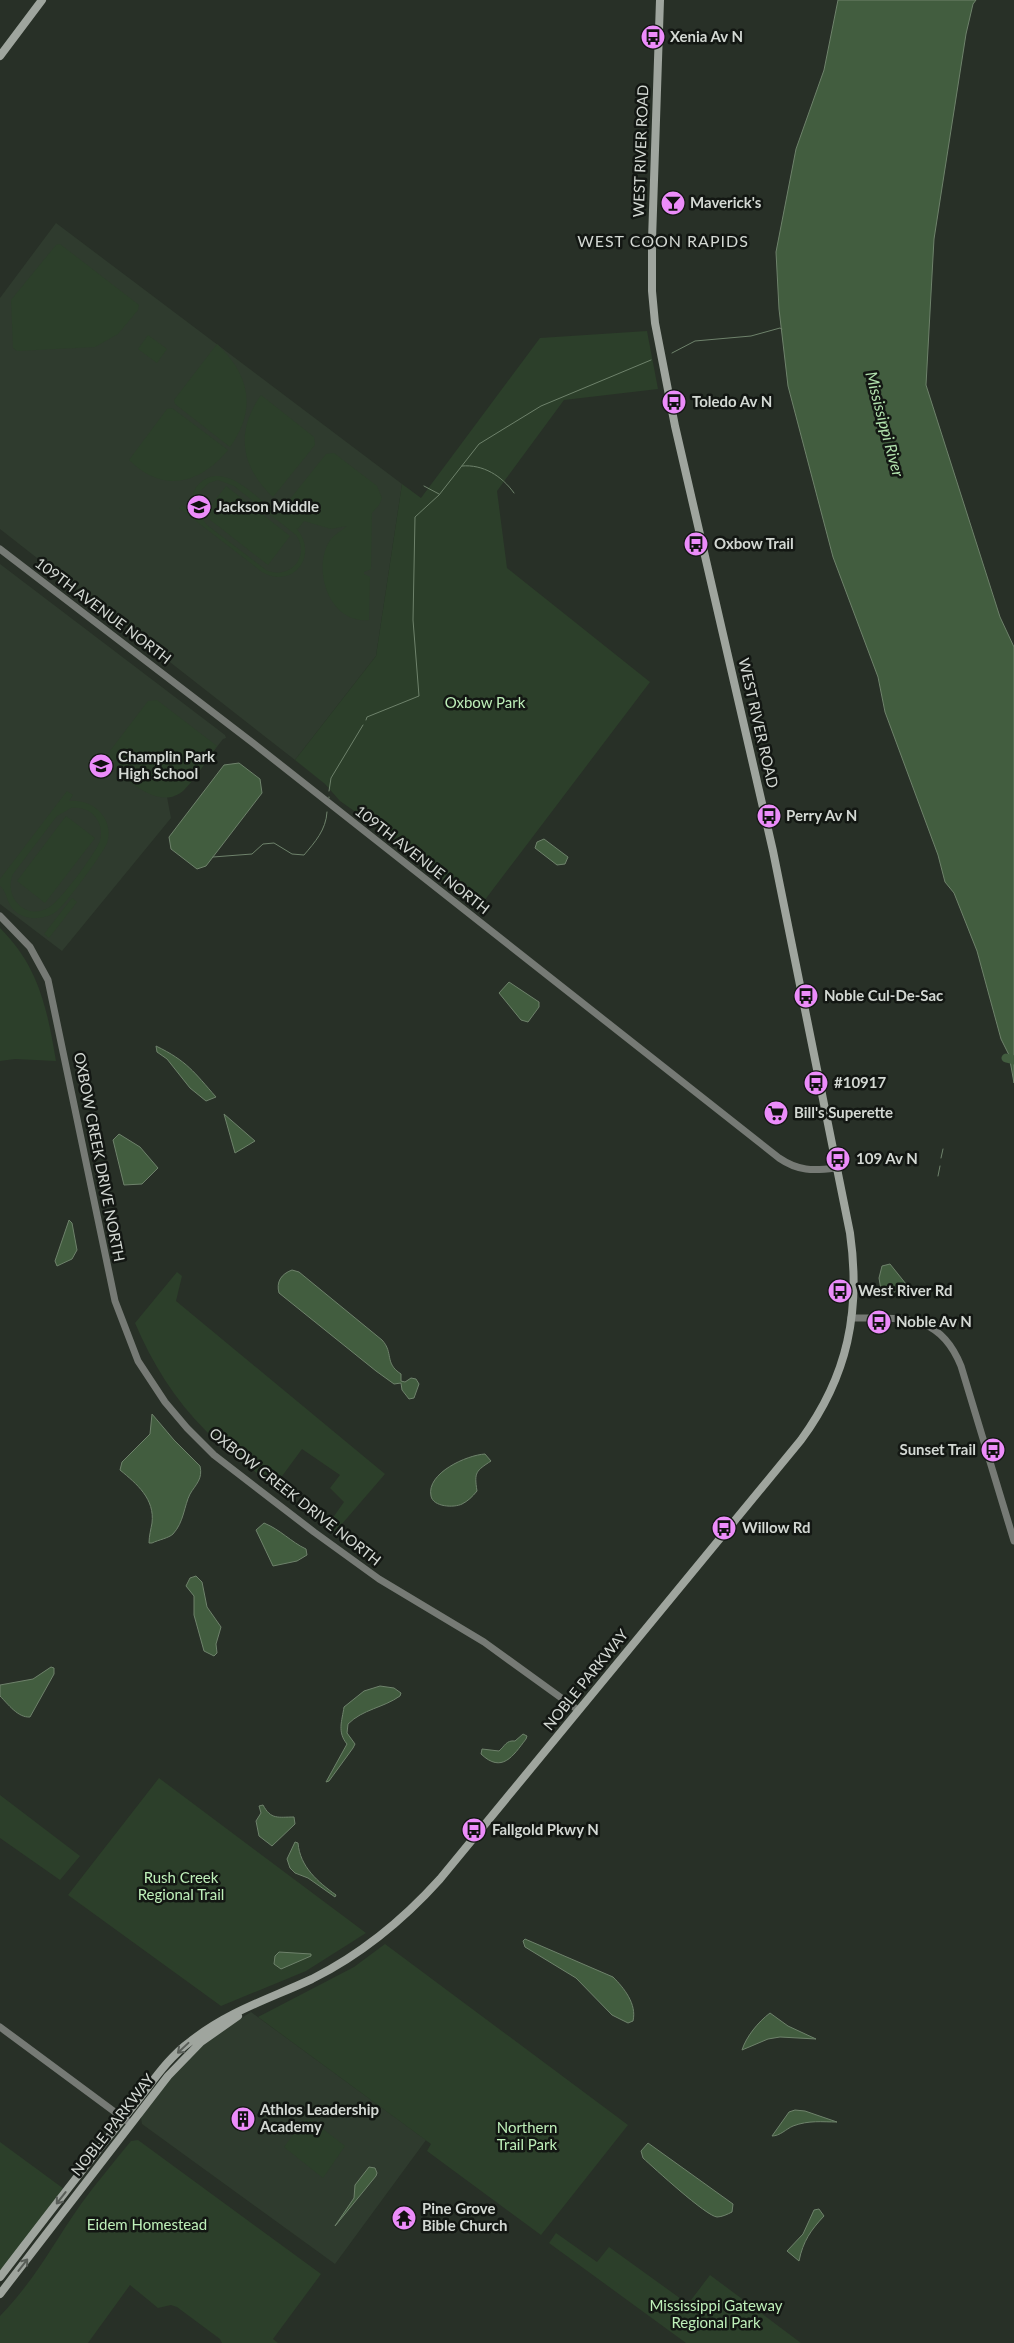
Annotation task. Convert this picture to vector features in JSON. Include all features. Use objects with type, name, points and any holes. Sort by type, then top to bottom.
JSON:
[{"type":"main road","points":[[0,56],[42,0]]},
{"type":"main road","name":"WEST RIVER ROAD","points":[[660,0],[652,240],[652,300],[655,323],[674,426],[773,851],[852,1250],[851,1318]]},
{"type":"main road","name":"NOBLE PARKWAY","points":[[0,2294],[168,2076],[202,2042],[229,2021],[338,1964],[378,1936],[414,1906],[440,1879],[811,1427],[841,1369],[848,1343],[851,1318]]},
{"type":"main road","name":"NOBLE PARKWAY","points":[[0,2277],[123,2118],[165,2066],[188,2042],[226,2017],[270,1998]]},
{"type":"street","name":"109TH AVENUE NORTH","points":[[0,549],[253,743],[779,1158],[800,1169],[835,1168]]},
{"type":"street","name":"OXBOW CREEK DRIVE NORTH","points":[[0,916],[30,947],[48,980],[115,1301],[138,1361],[165,1402],[214,1455],[328,1542],[387,1584],[484,1642],[578,1710]]},
{"type":"street","points":[[851,1318],[914,1320],[933,1328],[952,1346],[961,1366],[1014,1541]]},
{"type":"street","points":[[0,2027],[131,2124]]},
{"type":"shaded area","name":"Jackson Middle","points":[[56,223],[402,484],[376,656],[295,760],[0,529],[0,298]]},
{"type":"shaded area","name":"Champlin Park High School","points":[[0,564],[225,735],[226,738],[223,739],[183,791],[167,797],[171,818],[62,951],[0,904]]},
{"type":"shaded area","points":[[251,2012],[426,2140],[335,2264],[142,2124],[143,2111],[180,2067],[210,2038]]},
{"type":"green space","points":[[60,244],[139,305],[138,310],[118,334],[95,347],[17,351],[13,348],[11,300],[56,245]]},
{"type":"green space","name":"Oxbow Park","points":[[647,331],[658,389],[564,400],[497,491],[507,568],[650,682],[478,909],[384,832],[340,801],[325,784],[295,760],[376,656],[402,484],[421,498],[540,338]]},
{"type":"green space","points":[[148,335],[167,349],[157,363],[138,349]]},
{"type":"green space","points":[[217,344],[237,368],[243,380],[246,393],[244,419],[239,433],[230,447],[175,404],[174,400]]},
{"type":"green space","points":[[261,395],[314,437],[315,445],[273,497],[254,474],[245,449],[247,422]]},
{"type":"green space","points":[[172,408],[228,450],[205,471],[193,477],[167,481],[154,477],[129,460],[167,409]]},
{"type":"green space","points":[[334,453],[377,486],[382,498],[372,513],[371,569],[364,572],[364,574],[370,577],[369,620],[355,619],[344,614],[335,605],[328,593],[324,580],[324,554],[329,542],[347,526],[331,529],[304,521],[298,529],[296,528],[303,538],[305,549],[304,559],[300,567],[284,577],[273,576],[262,572],[179,508],[182,505],[193,513],[192,498],[196,487],[209,478],[220,476],[241,484],[278,514],[326,454]],"holes":[[[218,480],[234,486],[296,535],[301,551],[296,564],[290,569],[275,573],[266,570],[207,525],[199,514],[196,504],[200,491],[209,483]]]},
{"type":"green space","points":[[226,486],[290,536],[268,565],[204,515]]},
{"type":"green space","points":[[157,700],[217,746],[198,774],[184,790],[174,796],[163,798],[141,790],[103,760],[148,701]]},
{"type":"green space","points":[[67,791],[73,795],[69,801],[78,801],[93,806],[105,818],[109,834],[107,843],[76,889],[61,907],[51,915],[34,918],[19,914],[11,906],[0,886],[0,879]],"holes":[[[71,808],[90,812],[98,821],[101,834],[97,847],[76,878],[53,904],[39,911],[24,909],[18,904],[11,890],[13,874],[57,816]]]},
{"type":"green space","points":[[66,816],[95,838],[45,903],[17,881]]},
{"type":"green space","points":[[72,898],[77,902],[49,938],[44,934]]},
{"type":"green space","points":[[0,928],[24,958],[39,989],[45,1006],[56,1061],[15,1059],[0,1061]]},
{"type":"green space","points":[[177,1272],[182,1276],[176,1301],[385,1474],[335,1532],[327,1526],[344,1502],[330,1488],[340,1475],[302,1449],[274,1487],[206,1431],[174,1394],[157,1367],[135,1323]]},
{"type":"green space","name":"Rush Creek Regional Trail","points":[[159,1778],[366,1933],[306,1971],[221,2006],[68,1895]]},
{"type":"green space","points":[[0,1795],[80,1856],[60,1880],[0,1838]]},
{"type":"green space","name":"Northern Trail Park","points":[[385,1944],[628,2125],[541,2235],[427,2151],[431,2144],[258,2017],[354,1967]]},
{"type":"green space","points":[[310,2119],[345,2146],[323,2178],[284,2147],[304,2120]]},
{"type":"green space","name":"Eidem Homestead","points":[[138,2140],[321,2274],[273,2339],[278,2343],[222,2343],[220,2339],[177,2307],[171,2305],[158,2308],[130,2285],[88,2343],[0,2343],[0,2316],[34,2275],[93,2188],[131,2141]]},
{"type":"green space","points":[[0,2142],[64,2189],[0,2272]]},
{"type":"green space","name":"Mississippi Gateway Regional Park","points":[[556,2233],[597,2262],[609,2247],[688,2304],[710,2275],[801,2343],[686,2343],[549,2243]]},
{"type":"water","name":"Mississippi River","points":[[838,0],[976,0],[973,4],[966,34],[934,239],[926,385],[1000,617],[1014,647],[1014,1083],[1009,1055],[1001,1039],[977,951],[954,893],[945,882],[938,855],[885,712],[878,677],[833,557],[788,386],[779,309],[776,252],[796,149],[824,70]]},
{"type":"water","points":[[239,763],[260,779],[262,793],[206,866],[197,869],[171,849],[169,837],[224,765]]},
{"type":"water","points":[[544,839],[568,857],[565,864],[557,865],[535,848],[537,842]]},
{"type":"water","points":[[509,982],[539,1002],[539,1007],[528,1022],[521,1020],[499,993]]},
{"type":"water","points":[[156,1046],[183,1062],[216,1097],[206,1101],[190,1088],[167,1059],[157,1052]]},
{"type":"water","points":[[224,1114],[255,1141],[235,1153]]},
{"type":"water","points":[[119,1134],[140,1147],[158,1168],[142,1184],[124,1185],[113,1140]]},
{"type":"water","points":[[69,1220],[72,1223],[77,1250],[72,1259],[57,1266],[55,1261]]},
{"type":"water","points":[[890,1264],[906,1284],[895,1292],[881,1290],[879,1278],[882,1266]]},
{"type":"water","points":[[292,1270],[299,1272],[382,1340],[388,1349],[393,1366],[401,1374],[401,1381],[405,1382],[411,1378],[416,1379],[419,1384],[414,1398],[409,1399],[402,1390],[401,1383],[394,1384],[376,1371],[279,1293],[278,1285],[280,1279]]},
{"type":"water","points":[[152,1414],[200,1466],[201,1471],[200,1478],[190,1494],[177,1529],[169,1537],[149,1543],[152,1514],[148,1499],[133,1481],[120,1470],[122,1462],[150,1434]]},
{"type":"water","points":[[485,1454],[491,1461],[477,1473],[477,1491],[470,1499],[462,1504],[449,1506],[433,1500],[431,1488],[441,1473],[468,1458]]},
{"type":"water","points":[[264,1523],[306,1549],[307,1555],[297,1561],[273,1566],[256,1530]]},
{"type":"water","points":[[196,1576],[202,1582],[207,1607],[221,1627],[216,1644],[217,1653],[214,1656],[204,1651],[194,1615],[194,1596],[186,1586],[190,1578]]},
{"type":"water","points":[[51,1667],[54,1668],[54,1674],[30,1717],[17,1713],[0,1696],[0,1685],[33,1679]]},
{"type":"water","points":[[380,1686],[394,1688],[401,1693],[400,1696],[360,1715],[348,1724],[347,1733],[355,1744],[329,1781],[326,1782],[347,1744],[341,1731],[344,1707],[364,1691]]},
{"type":"water","points":[[523,1734],[527,1736],[526,1739],[512,1756],[501,1763],[488,1760],[481,1754],[482,1749],[499,1751],[508,1742],[515,1741]]},
{"type":"water","points":[[263,1805],[269,1813],[276,1817],[294,1817],[295,1824],[272,1846],[259,1836],[256,1821],[261,1813],[259,1806]]},
{"type":"water","points":[[295,1842],[298,1843],[299,1852],[306,1867],[323,1885],[336,1895],[335,1897],[290,1868],[287,1859]]},
{"type":"water","points":[[525,1939],[613,1977],[629,1997],[634,2015],[633,2021],[628,2023],[612,2015],[576,1978],[525,1947],[523,1941]]},
{"type":"water","points":[[279,1952],[311,1954],[311,1956],[281,1969],[274,1964],[275,1956]]},
{"type":"water","points":[[770,2013],[788,2026],[816,2039],[780,2037],[768,2039],[742,2050],[753,2030]]},
{"type":"water","points":[[795,2110],[805,2111],[837,2122],[805,2123],[793,2126],[780,2134],[772,2136],[789,2112]]},
{"type":"water","points":[[648,2143],[733,2204],[732,2212],[717,2217],[711,2215],[692,2201],[643,2158],[641,2151]]},
{"type":"water","points":[[369,2167],[375,2168],[376,2176],[335,2226],[354,2198],[355,2185]]},
{"type":"water","points":[[819,2209],[824,2216],[808,2236],[799,2261],[787,2251],[803,2234],[814,2210]]},
{"type":"waterway","points":[[672,353],[695,341],[751,336],[782,329]]},
{"type":"waterway","points":[[366,720],[367,717],[419,696],[413,620],[415,517],[439,495],[479,444],[541,406],[651,360]]},
{"type":"waterway","points":[[462,466],[477,467],[491,472],[504,481],[514,493]]},
{"type":"waterway","points":[[424,486],[439,494]]},
{"type":"waterway","points":[[329,791],[331,778],[363,725]]},
{"type":"waterway","points":[[213,857],[252,854],[263,844],[274,843],[292,854],[304,855],[322,830],[327,812]]},
{"type":"waterway","points":[[1006,1058],[1014,1060]]},
{"type":"waterway","points":[[941,1158],[943,1149]]},
{"type":"waterway","points":[[938,1176],[940,1166]]},
{"type":"place","name":"Xenia Av N","points":[[653,37]]},
{"type":"place","name":"Maverick's","points":[[673,203]]},
{"type":"place","name":"Toledo Av N","points":[[674,402]]},
{"type":"place","name":"Jackson Middle","points":[[199,507]]},
{"type":"place","name":"Oxbow Trail","points":[[696,544]]},
{"type":"place","name":"Champlin Park High School","points":[[101,766]]},
{"type":"place","name":"Perry Av N","points":[[769,816]]},
{"type":"place","name":"Noble Cul-De-Sac","points":[[806,996]]},
{"type":"place","name":"#10917","points":[[816,1083]]},
{"type":"place","name":"Bill's Superette","points":[[776,1113]]},
{"type":"place","name":"109 Av N","points":[[838,1159]]},
{"type":"place","name":"West River Rd","points":[[840,1291]]},
{"type":"place","name":"Noble Av N","points":[[879,1322]]},
{"type":"place","name":"Sunset Trail","points":[[993,1450]]},
{"type":"place","name":"Willow Rd","points":[[724,1528]]},
{"type":"place","name":"Fallgold Pkwy N","points":[[474,1830]]},
{"type":"place","name":"Athlos Leadership Academy","points":[[243,2119]]},
{"type":"place","name":"Pine Grove Bible Church","points":[[404,2218]]},
{"type":"district","name":"WEST COON RAPIDS","points":[[663,241]]}]
